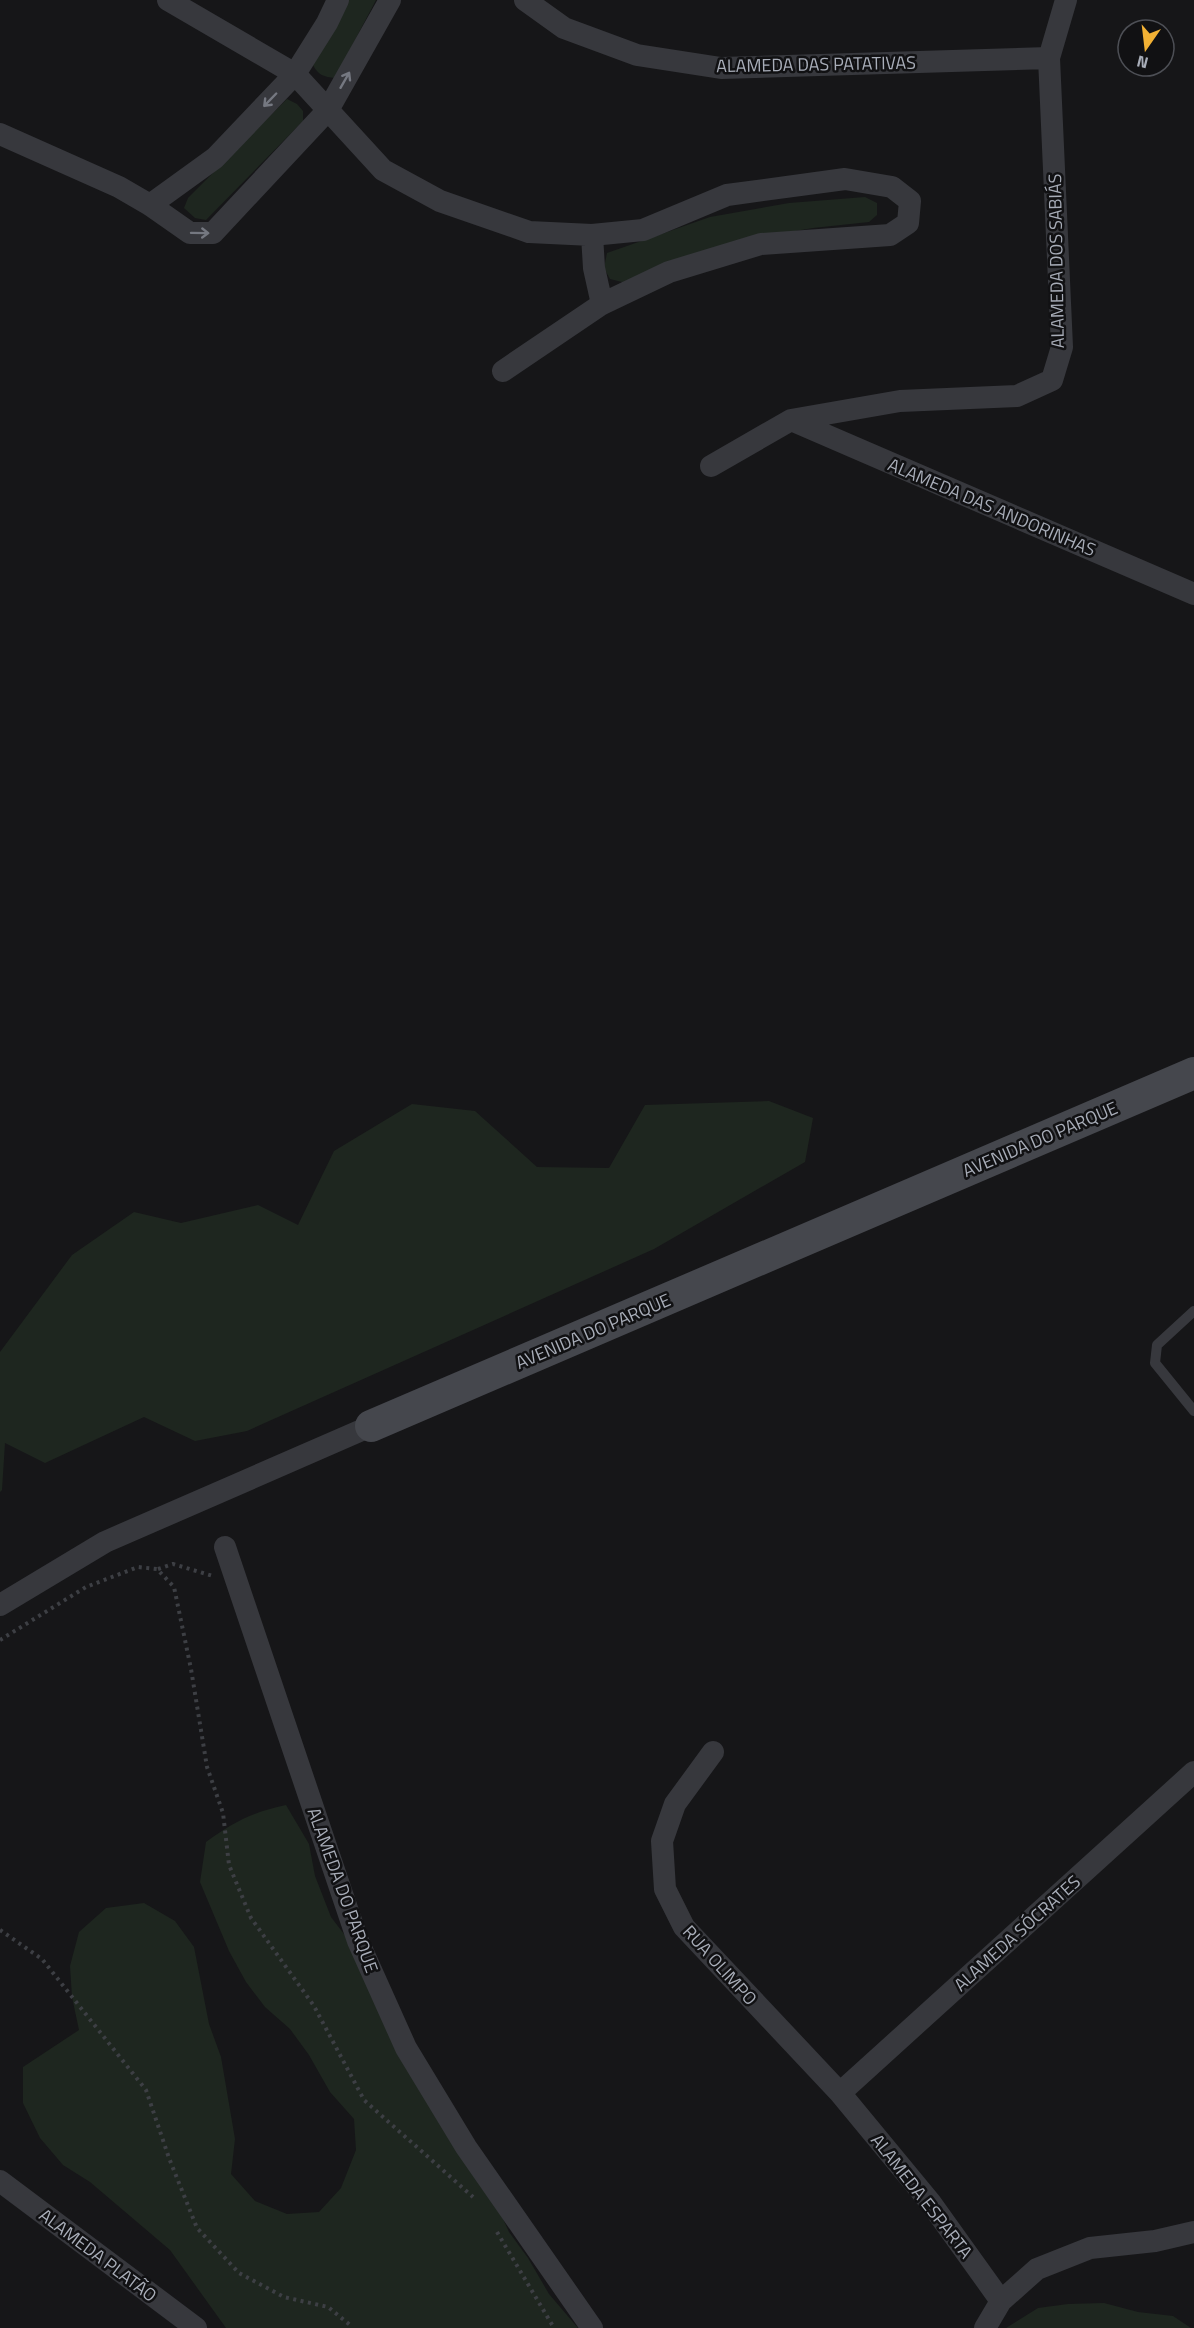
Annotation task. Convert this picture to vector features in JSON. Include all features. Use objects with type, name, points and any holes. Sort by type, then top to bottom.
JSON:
[{"type":"street","points":[[168,0],[295,74],[383,170],[440,201],[530,232],[592,235],[643,230],[727,195],[844,179],[892,187],[910,201],[908,223],[890,236],[761,244],[669,272],[602,304],[503,371]]},
{"type":"street","points":[[150,205],[214,158],[295,74],[327,23],[338,0]]},
{"type":"street","points":[[0,134],[118,187],[150,205],[190,233],[213,233],[328,110],[390,0]]},
{"type":"street","name":"ALAMEDA DAS PATATIVAS","points":[[525,0],[564,28],[637,55],[721,68],[1050,58]]},
{"type":"street","name":"ALAMEDA DOS SABIÁS","points":[[711,466],[791,420],[900,401],[1017,396],[1052,380],[1062,347],[1050,58],[1066,0]]},
{"type":"street","points":[[592,235],[594,268],[602,304]]},
{"type":"street","name":"ALAMEDA DAS ANDORINHAS","points":[[791,420],[1194,594]]},
{"type":"street","name":"AVENIDA DO PARQUE","points":[[0,1605],[105,1542],[1194,1073]]},
{"type":"street","name":"ALAMEDA DO PARQUE","points":[[225,1547],[358,1941],[406,2048],[466,2147],[592,2328]]},
{"type":"street","name":"RUA OLIMPO","points":[[713,1752],[675,1804],[662,1841],[665,1889],[684,1927],[840,2093]]},
{"type":"street","name":"ALAMEDA SÓCRATES","points":[[840,2093],[1194,1772]]},
{"type":"street","name":"ALAMEDA ESPARTA","points":[[840,2093],[930,2202],[1001,2301]]},
{"type":"street","name":"ALAMEDA PLATÃO","points":[[0,2181],[196,2328]]},
{"type":"street","points":[[985,2328],[1001,2301],[1037,2269],[1090,2248],[1155,2241],[1194,2232]]},
{"type":"lane","points":[[1194,1311],[1157,1345],[1155,1363],[1194,1411]]},
{"type":"path","points":[[0,1640],[86,1587],[138,1567],[157,1569],[172,1564],[237,1584]]},
{"type":"path","points":[[157,1569],[174,1587],[207,1767],[223,1813],[230,1865],[251,1918],[314,2006],[364,2100],[481,2204]]},
{"type":"path","points":[[0,1930],[42,1959],[146,2090],[169,2158],[197,2228],[239,2273],[284,2297],[328,2307],[351,2328]]},
{"type":"path","points":[[491,2223],[554,2328]]},
{"type":"shaded area","points":[[349,0],[376,0],[335,78],[325,76],[319,73],[313,65]]},
{"type":"shaded area","points":[[287,99],[297,104],[303,111],[303,121],[206,220],[195,218],[184,208],[188,198]]},
{"type":"shaded area","points":[[865,197],[877,203],[877,215],[869,222],[813,228],[748,239],[626,283],[610,279],[604,268],[607,253],[710,217],[789,203]]},
{"type":"shaded area","points":[[769,1101],[813,1118],[805,1162],[654,1249],[247,1431],[195,1441],[144,1417],[45,1463],[5,1443],[0,1492],[0,1352],[72,1255],[134,1212],[181,1223],[258,1205],[298,1225],[334,1151],[412,1104],[475,1111],[537,1167],[609,1168],[645,1105]]},
{"type":"shaded area","points":[[286,1805],[309,1844],[315,1876],[331,1917],[350,1942],[480,2168],[509,2232],[528,2258],[549,2294],[578,2328],[226,2328],[170,2250],[90,2182],[63,2165],[40,2138],[23,2103],[23,2067],[79,2030],[72,1997],[70,1966],[79,1932],[106,1908],[144,1903],[175,1921],[194,1947],[209,2024],[221,2057],[235,2139],[231,2174],[255,2201],[287,2214],[319,2212],[341,2188],[356,2150],[354,2119],[330,2092],[309,2055],[290,2029],[265,2007],[246,1982],[229,1951],[200,1882],[206,1842],[244,1819]]},
{"type":"shaded area","points":[[1104,2303],[1138,2312],[1173,2316],[1191,2328],[1006,2328],[1038,2308]]}]
